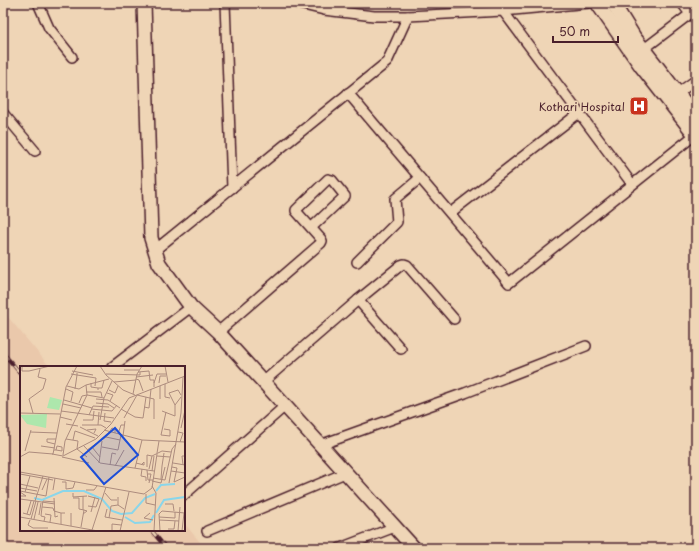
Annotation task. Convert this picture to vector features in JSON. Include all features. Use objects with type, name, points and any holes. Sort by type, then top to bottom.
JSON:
[{"type":"street","points":[[38,3],[49,28],[72,57]]},
{"type":"street","points":[[144,3],[151,238],[158,263],[191,307],[218,332],[414,548]]},
{"type":"street","points":[[225,3],[232,188]]},
{"type":"street","points":[[295,3],[324,10],[374,16],[408,16],[503,11],[589,3]]},
{"type":"street","points":[[348,93],[509,283],[632,184],[696,135],[641,66],[597,3]]},
{"type":"street","points":[[613,3],[634,37],[696,117]]},
{"type":"street","points":[[644,49],[693,12],[682,3]]},
{"type":"street","points":[[503,11],[632,184]]},
{"type":"street","points":[[155,250],[387,62],[408,16]]},
{"type":"street","points":[[678,93],[696,80]]},
{"type":"street","points":[[3,113],[35,151]]},
{"type":"street","points":[[450,213],[579,113]]},
{"type":"street","points":[[357,262],[397,222],[395,199],[420,178]]},
{"type":"street","points":[[218,332],[322,241],[321,239],[311,228],[296,210],[328,180],[332,180],[345,196],[311,228]]},
{"type":"street","points":[[263,382],[358,300],[404,264],[407,265],[454,319]]},
{"type":"street","points":[[358,300],[402,349]]},
{"type":"street","points":[[113,366],[191,307]]},
{"type":"street","points":[[320,445],[465,393],[586,346]]},
{"type":"street","points":[[185,494],[285,406]]},
{"type":"street","points":[[207,532],[345,473]]},
{"type":"street","points":[[340,548],[395,527]]},
{"type":"shaded area","points":[[3,311],[49,366],[20,366],[20,531],[185,531],[185,524],[205,548],[3,548]]},
{"type":"railway","points":[[3,353],[20,373]]},
{"type":"railway","points":[[152,531],[166,548]]},
{"type":"place","name":"Kothari Hospital","points":[[639,106]]}]
